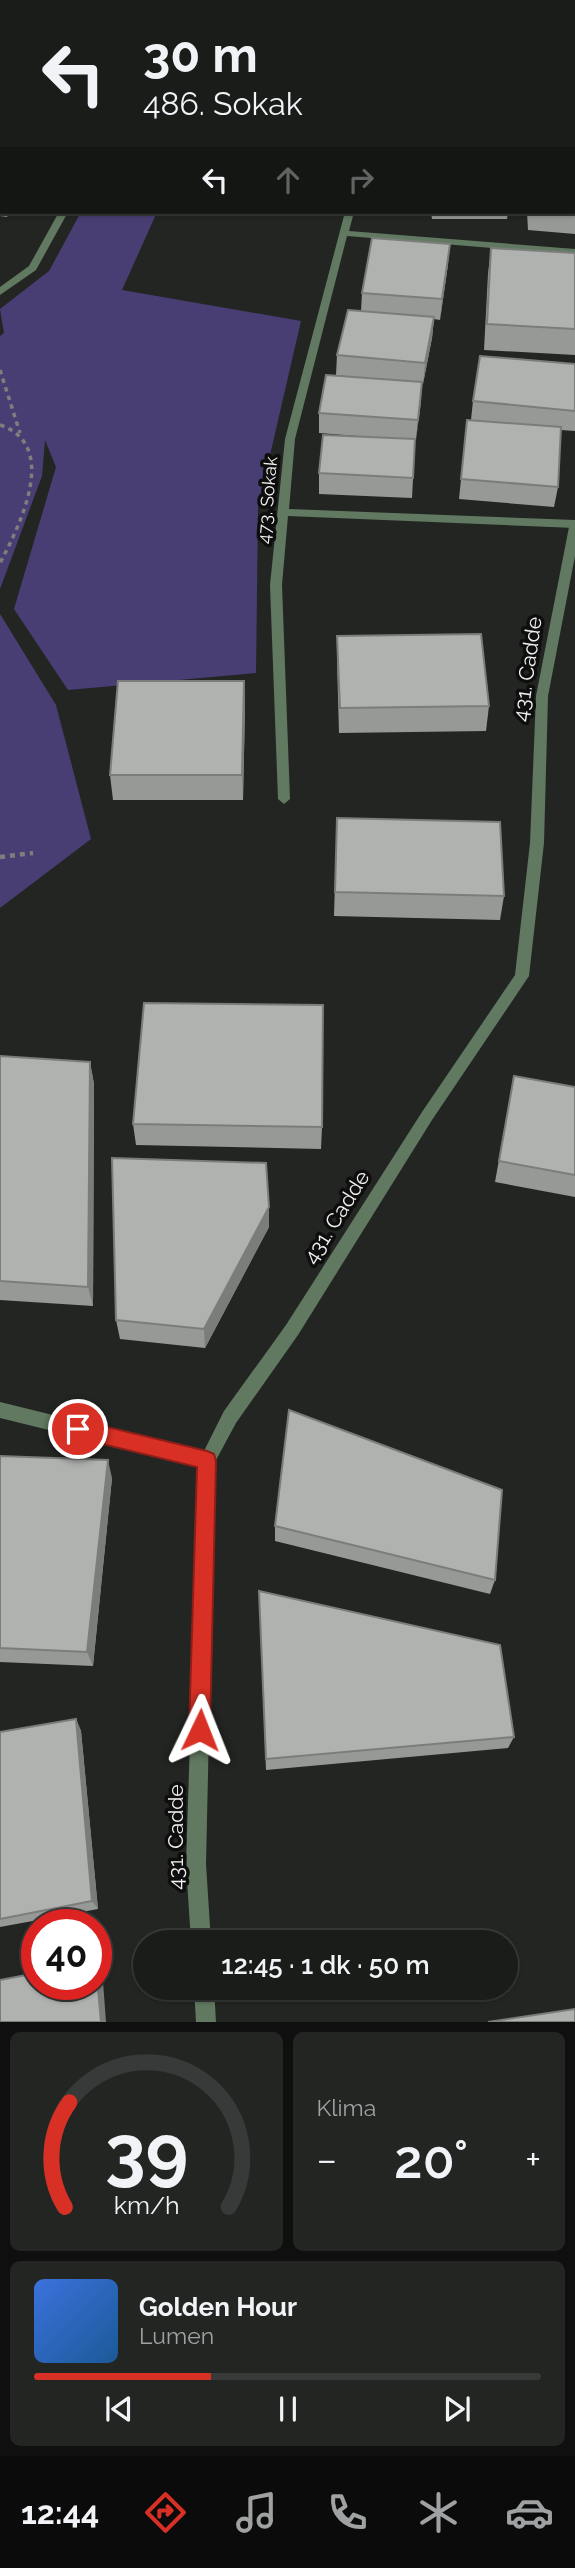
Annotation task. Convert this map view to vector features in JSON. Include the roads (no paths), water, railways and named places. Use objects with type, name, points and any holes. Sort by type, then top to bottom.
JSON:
[{"type":"street","points":[[0,292],[33,268],[62,214]]},
{"type":"street","name":"473. Sokak","points":[[284,799],[276,585],[290,439],[348,214]]},
{"type":"street","points":[[343,233],[575,252]]},
{"type":"street","points":[[283,512],[575,525]]},
{"type":"street","name":"431. Cadde","points":[[200,1930],[196,1864],[207,1461],[230,1417],[292,1330],[427,1116],[522,976],[537,843],[542,696],[575,525]]},
{"type":"street","points":[[0,1410],[207,1461]]},
{"type":"street","points":[[205,2000],[206,2022]]}]
